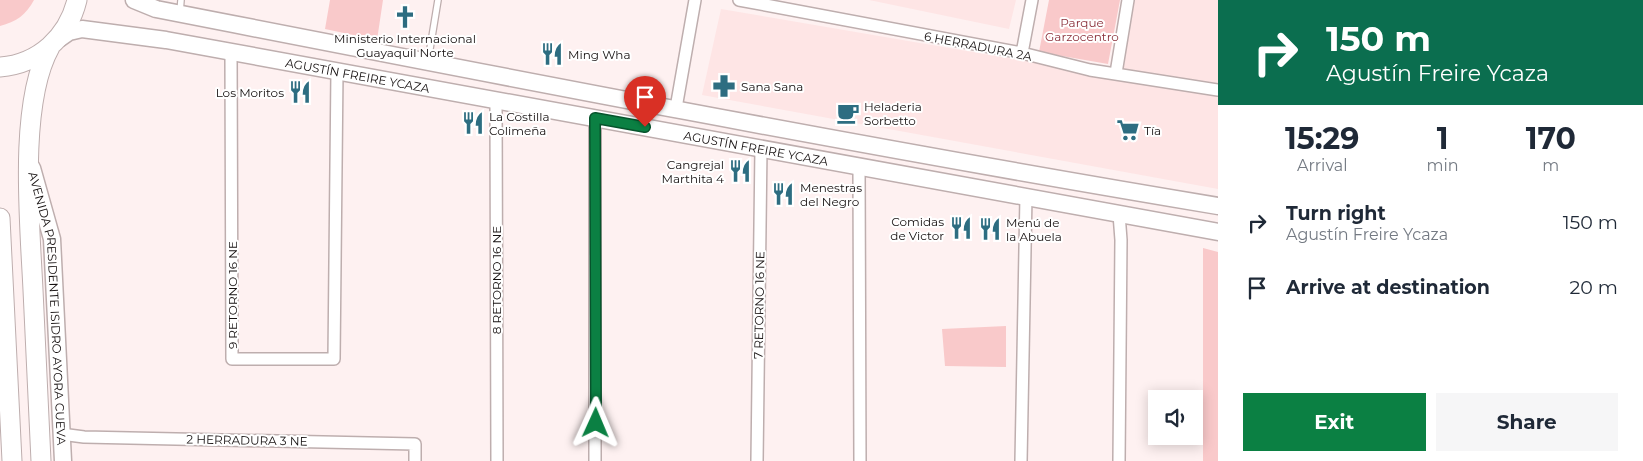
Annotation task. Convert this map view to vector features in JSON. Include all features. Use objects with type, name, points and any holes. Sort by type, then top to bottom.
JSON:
[{"type":"main road","name":"AVENIDA PRESIDENTE ISIDRO AYORA CUEVA","points":[[42,461],[30,240],[29,158],[32,103],[38,75],[54,43],[74,14],[77,0]]},
{"type":"main road","name":"AGUSTÍN FREIRE YCAZA","points":[[134,0],[156,9],[180,7],[428,63],[1218,206]]},
{"type":"main road","name":"AGUSTÍN FREIRE YCAZA","points":[[54,43],[69,32],[82,30],[101,31],[231,52],[1218,232]]},
{"type":"main road","points":[[0,67],[23,63],[54,43]]},
{"type":"main road","name":"AVENIDA PRESIDENTE ISIDRO AYORA CUEVA","points":[[29,158],[52,239],[63,461]]},
{"type":"main road","points":[[0,218],[12,461]]},
{"type":"street","points":[[676,108],[696,0]]},
{"type":"street","name":"6 HERRADURA 2A","points":[[739,0],[1022,53],[1090,70],[1218,90]]},
{"type":"street","points":[[1022,53],[1032,0]]},
{"type":"street","points":[[1116,73],[1128,0]]},
{"type":"street","name":"9 RETORNO 16 NE","points":[[231,52],[232,359],[334,359],[337,71]]},
{"type":"street","name":"8 RETORNO 16 NE","points":[[496,100],[497,461]]},
{"type":"street","points":[[595,118],[595,461]]},
{"type":"street","name":"7 RETORNO 16 NE","points":[[757,461],[760,148]]},
{"type":"street","points":[[859,166],[860,461]]},
{"type":"street","points":[[1021,461],[1026,196]]},
{"type":"street","points":[[1119,214],[1121,240],[1119,461]]},
{"type":"street","name":"2 HERRADURA 3 NE","points":[[62,434],[84,437],[415,444],[415,461]]},
{"type":"lane","points":[[428,63],[438,0]]},
{"type":"shaded area","points":[[869,0],[1016,0],[1009,29]]},
{"type":"shaded area","points":[[1133,0],[1218,0],[1218,189],[702,95],[721,9],[1118,77]]},
{"type":"green space","points":[[0,0],[34,0],[28,10],[20,17],[0,26]]},
{"type":"green space","points":[[330,0],[383,0],[377,40],[325,29]]},
{"type":"green space","name":"Parque Garzocentro","points":[[1049,0],[1120,0],[1108,64],[1039,52]]},
{"type":"green space","points":[[1203,248],[1218,252],[1218,461],[1203,461]]},
{"type":"green space","points":[[1006,326],[1006,367],[945,366],[942,329]]},
{"type":"place","name":"Ministerio Internacional Guayaquil Norte","points":[[405,17]]},
{"type":"place","name":"Ming Wha","points":[[552,54]]},
{"type":"place","name":"Sana Sana","points":[[724,86]]},
{"type":"place","name":"Los Moritos","points":[[300,92]]},
{"type":"place","name":"Heladeria Sorbetto","points":[[848,113]]},
{"type":"place","name":"La Costilla Colimeña","points":[[473,123]]},
{"type":"place","name":"Tía","points":[[1128,130]]},
{"type":"place","name":"Cangrejal Marthita 4","points":[[740,171]]},
{"type":"place","name":"Menestras del Negro","points":[[783,194]]},
{"type":"place","name":"Comidas de Victor","points":[[961,228]]},
{"type":"place","name":"Menú de la Abuela","points":[[990,229]]},
{"type":"route","points":[[596,423],[595,118],[645,127]]}]
